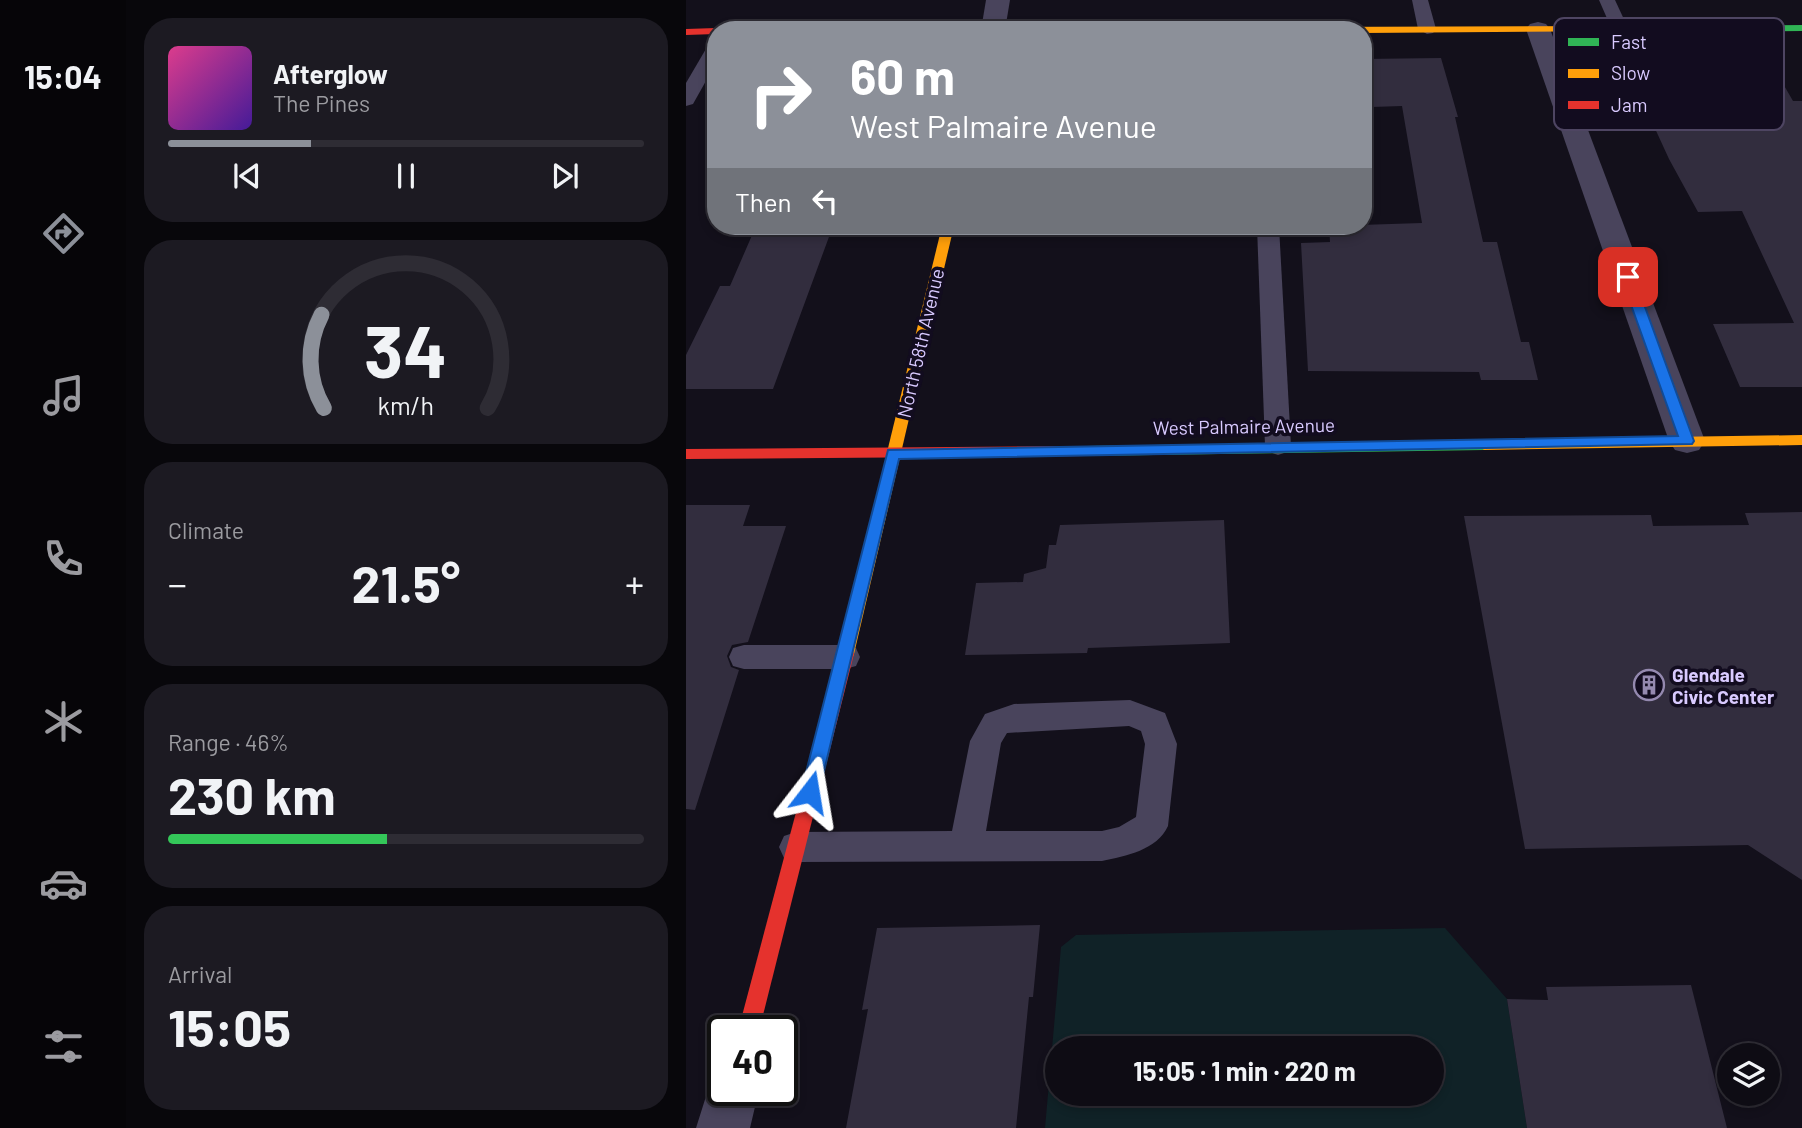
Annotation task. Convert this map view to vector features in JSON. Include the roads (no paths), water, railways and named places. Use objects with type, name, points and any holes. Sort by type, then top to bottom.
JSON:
[{"type":"street","points":[[995,21],[999,0]]},
{"type":"street","points":[[1784,28],[1802,28]]},
{"type":"street","points":[[1372,29],[1554,29]]},
{"type":"street","points":[[1538,29],[1554,73]]},
{"type":"street","points":[[686,32],[707,32]]},
{"type":"street","points":[[1575,130],[1687,441]]},
{"type":"street","name":"North 58th Avenue","points":[[752,1015],[845,657],[945,235]]},
{"type":"street","name":"West Palmaire Avenue","points":[[686,454],[893,454],[1802,440]]},
{"type":"street","points":[[723,1128],[729,1106]]},
{"type":"lane","points":[[1420,0],[1427,29]]},
{"type":"lane","points":[[1607,0],[1615,18]]},
{"type":"lane","points":[[686,100],[707,62]]},
{"type":"lane","points":[[1268,235],[1278,446]]},
{"type":"lane","points":[[744,657],[845,657]]},
{"type":"lane","points":[[796,846],[966,846],[1102,846],[1125,841],[1151,826],[1161,744],[1154,722],[1130,713],[1014,717],[996,723],[986,741],[966,846]]},
{"type":"place","name":"Glendale Civic Center","points":[[1649,685]]}]
